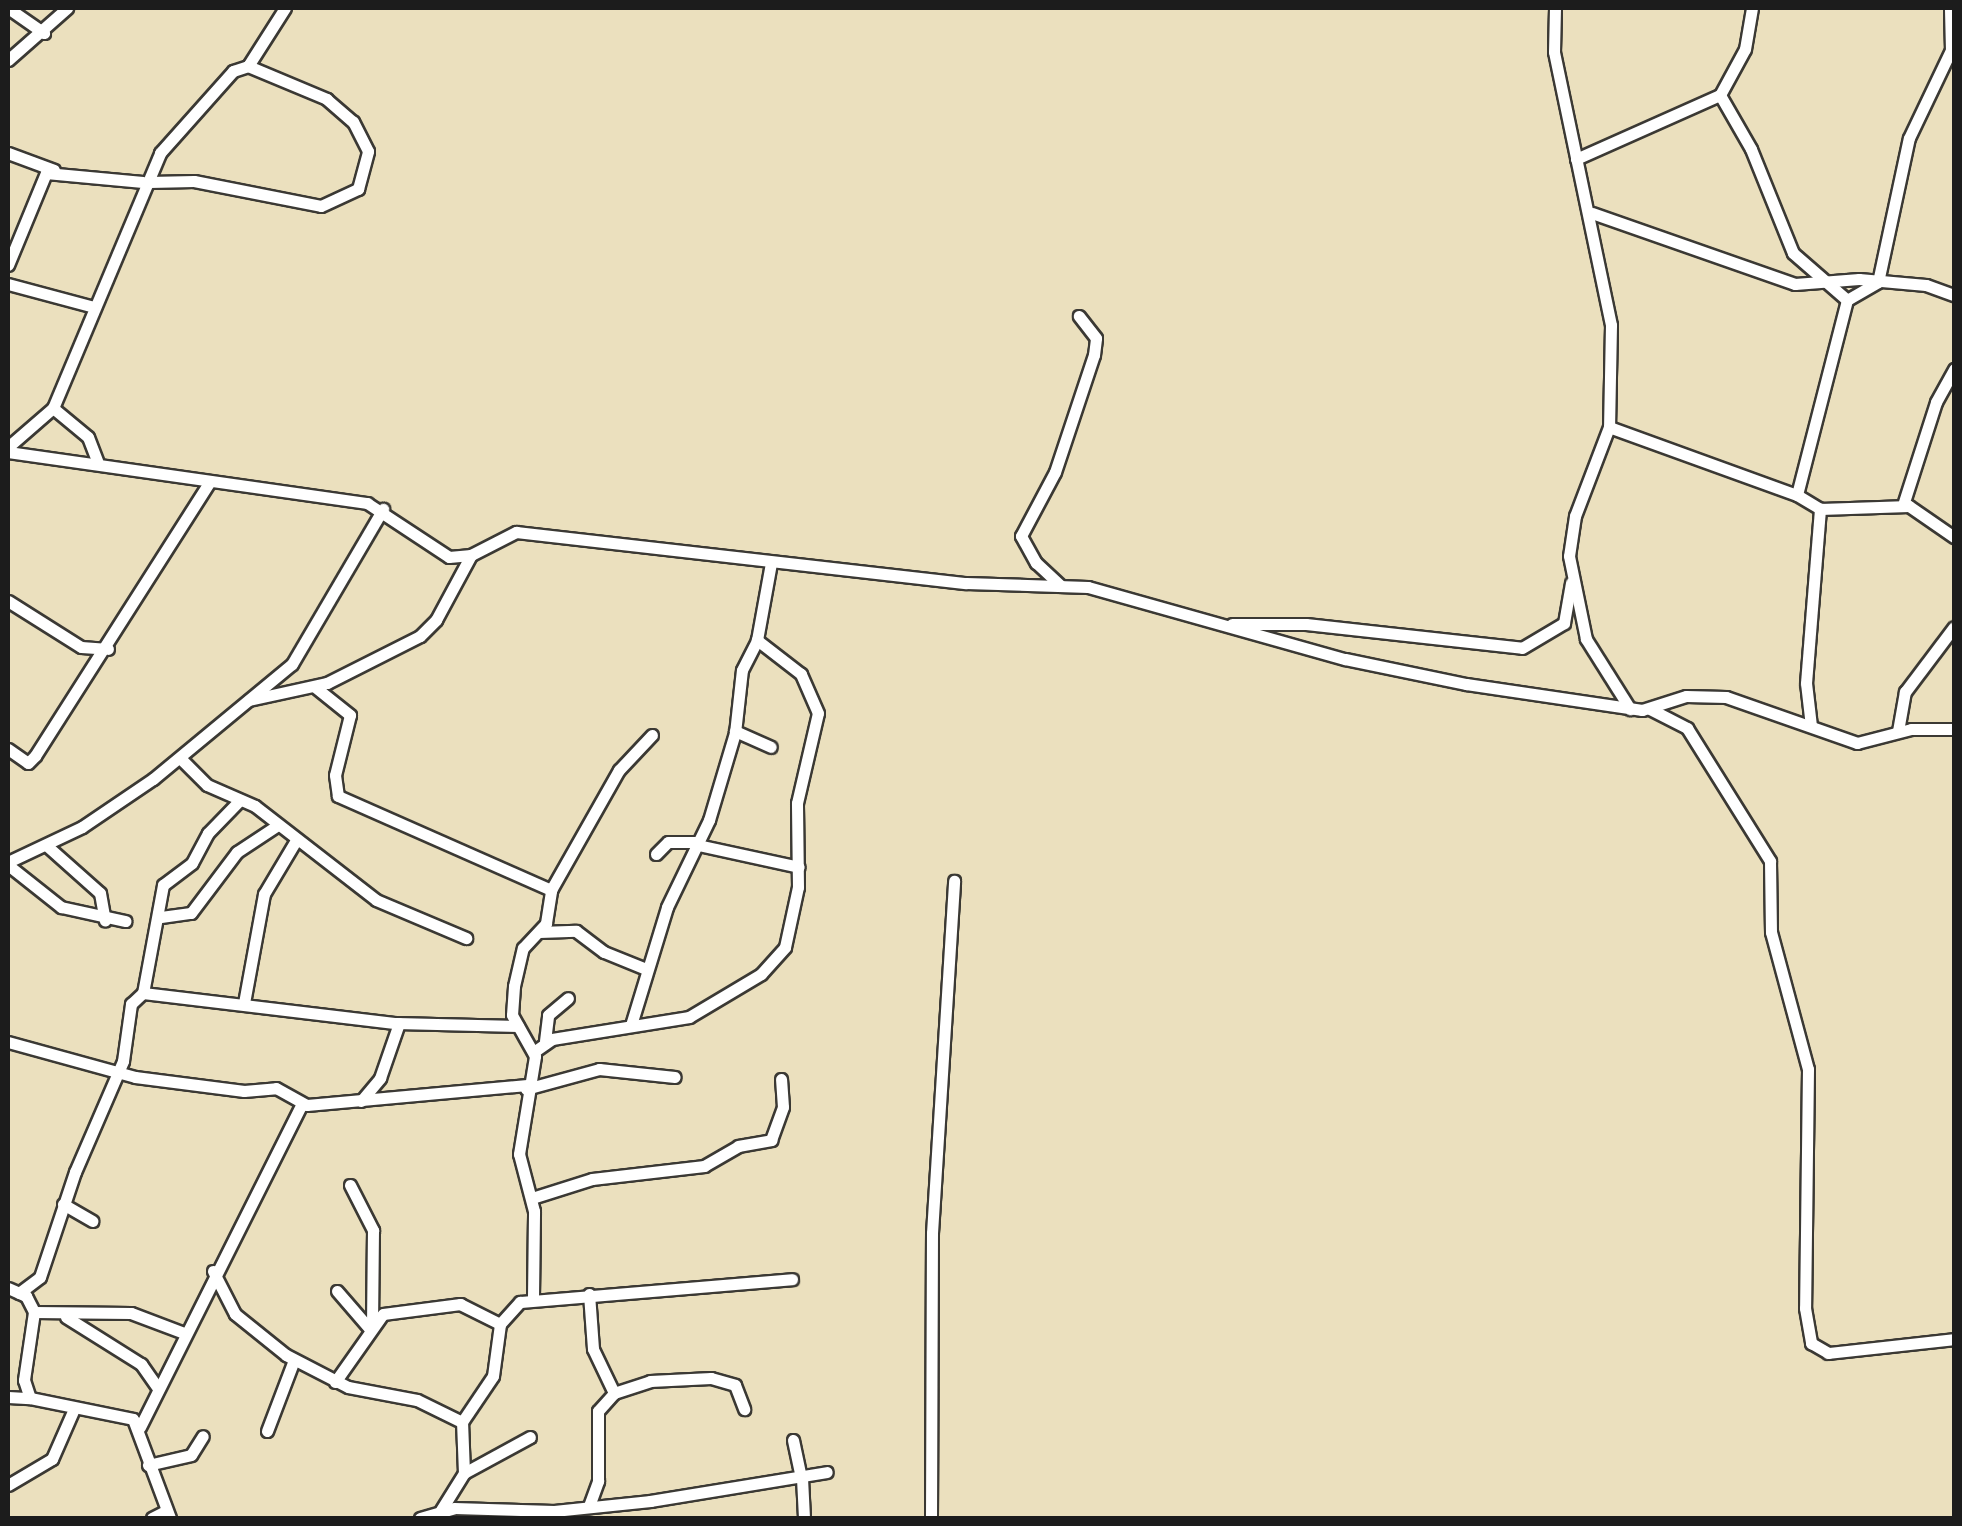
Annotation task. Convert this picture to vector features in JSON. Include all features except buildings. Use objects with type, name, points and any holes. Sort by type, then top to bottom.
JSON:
[{"type":"street","points":[[8,8],[44,33]]},
{"type":"street","points":[[8,60],[44,33],[67,8]]},
{"type":"street","points":[[8,449],[53,408],[146,182],[180,127],[233,71],[248,66],[286,8]]},
{"type":"street","points":[[1218,625],[1306,624],[1522,648],[1564,623],[1572,579],[1575,516],[1609,427],[1611,325],[1592,214],[1576,160],[1554,52],[1554,8]]},
{"type":"street","points":[[1576,160],[1720,96],[1745,49],[1752,8]]},
{"type":"street","points":[[1797,495],[1847,300],[1878,282],[1909,138],[1951,50],[1950,8]]},
{"type":"street","points":[[8,153],[54,170],[146,182],[194,181],[304,206],[332,205],[358,189],[368,151],[353,122],[327,99],[248,66]]},
{"type":"street","points":[[1720,96],[1751,149],[1785,240],[1847,300]]},
{"type":"street","points":[[8,265],[42,177],[54,170]]},
{"type":"street","points":[[1592,214],[1705,250],[1743,271],[1796,284],[1926,285],[1954,295]]},
{"type":"street","points":[[8,284],[94,307]]},
{"type":"street","points":[[1061,585],[1036,563],[1022,536],[1055,472],[1094,355],[1096,338],[1080,316]]},
{"type":"street","points":[[1903,505],[1936,402],[1954,368]]},
{"type":"street","points":[[53,408],[88,437],[97,461]]},
{"type":"street","points":[[1609,427],[1797,495],[1820,509],[1903,505],[1954,537]]},
{"type":"street","points":[[8,449],[383,509],[430,550],[471,555],[516,532],[966,583],[1061,585],[1109,592],[1404,674],[1630,709],[1650,709],[1704,695],[1858,743],[1898,731],[1954,729]]},
{"type":"street","points":[[8,749],[29,763],[108,648],[210,481]]},
{"type":"street","points":[[125,922],[105,921],[61,907],[8,864],[46,846],[180,758],[292,664],[340,571],[383,509]]},
{"type":"street","points":[[1811,726],[1806,683],[1820,509]]},
{"type":"street","points":[[246,701],[316,687],[420,636],[436,620],[471,555]]},
{"type":"street","points":[[632,1025],[646,969],[698,843],[735,731],[742,670],[757,640],[771,563]]},
{"type":"street","points":[[1572,579],[1586,639],[1630,709]]},
{"type":"street","points":[[8,601],[81,648],[108,648]]},
{"type":"street","points":[[1898,731],[1905,692],[1954,627]]},
{"type":"street","points":[[533,1297],[532,1198],[519,1154],[534,1051],[545,1041],[689,1017],[768,968],[789,936],[798,867],[797,803],[818,713],[801,674],[757,640]]},
{"type":"street","points":[[316,687],[350,716],[335,775],[338,796],[551,890]]},
{"type":"street","points":[[1650,709],[1687,728],[1770,861],[1774,951],[1808,1070],[1805,1308],[1811,1342],[1828,1353],[1954,1339]]},
{"type":"street","points":[[735,731],[771,747]]},
{"type":"street","points":[[534,1051],[511,1008],[523,948],[539,932],[551,890],[619,770],[652,735]]},
{"type":"street","points":[[180,758],[207,786],[240,800],[278,824],[295,842],[376,900],[466,938]]},
{"type":"street","points":[[184,1333],[131,1313],[66,1317],[34,1312],[13,1290],[40,1277],[63,1204],[117,1072],[131,1004],[142,993],[166,880],[192,863],[208,833],[240,800]]},
{"type":"street","points":[[161,917],[191,913],[237,852],[278,824]]},
{"type":"street","points":[[244,1003],[263,900],[295,842]]},
{"type":"street","points":[[656,854],[668,842],[698,843],[798,867]]},
{"type":"street","points":[[46,846],[100,893],[105,921]]},
{"type":"street","points":[[931,1518],[934,1194],[954,881]]},
{"type":"street","points":[[539,932],[576,931],[616,959],[646,969]]},
{"type":"street","points":[[142,993],[398,1023],[518,1026]]},
{"type":"street","points":[[545,1041],[548,1014],[568,998]]},
{"type":"street","points":[[361,1101],[384,1071],[398,1023]]},
{"type":"street","points":[[8,1042],[117,1072],[244,1091],[276,1088],[302,1104],[526,1087],[599,1069],[674,1077]]},
{"type":"street","points":[[532,1198],[592,1179],[704,1166],[729,1150],[771,1140],[782,1107],[780,1079]]},
{"type":"street","points":[[152,1518],[168,1515],[148,1465],[140,1426],[213,1271],[302,1104]]},
{"type":"street","points":[[350,1185],[373,1230],[370,1326]]},
{"type":"street","points":[[63,1204],[92,1221]]},
{"type":"street","points":[[213,1271],[235,1314],[294,1360],[335,1382],[417,1400],[462,1422]]},
{"type":"street","points":[[464,1473],[462,1422],[492,1376],[500,1324],[533,1297],[792,1279]]},
{"type":"street","points":[[337,1291],[370,1326]]},
{"type":"street","points":[[589,1294],[593,1349],[614,1393]]},
{"type":"street","points":[[335,1382],[370,1326],[393,1312],[460,1304],[500,1324]]},
{"type":"street","points":[[30,1398],[24,1380],[34,1312]]},
{"type":"street","points":[[66,1317],[142,1364],[158,1388]]},
{"type":"street","points":[[266,1431],[294,1360]]},
{"type":"street","points":[[589,1506],[598,1481],[598,1411],[614,1393],[650,1381],[711,1378],[735,1385],[744,1409]]},
{"type":"street","points":[[8,1396],[74,1410],[119,1413],[140,1426]]},
{"type":"street","points":[[8,1485],[52,1459],[74,1410]]},
{"type":"street","points":[[148,1465],[191,1455],[203,1436]]},
{"type":"street","points":[[436,1514],[464,1473],[530,1437]]},
{"type":"street","points":[[793,1440],[804,1518]]},
{"type":"street","points":[[420,1518],[589,1506],[827,1472]]}]
